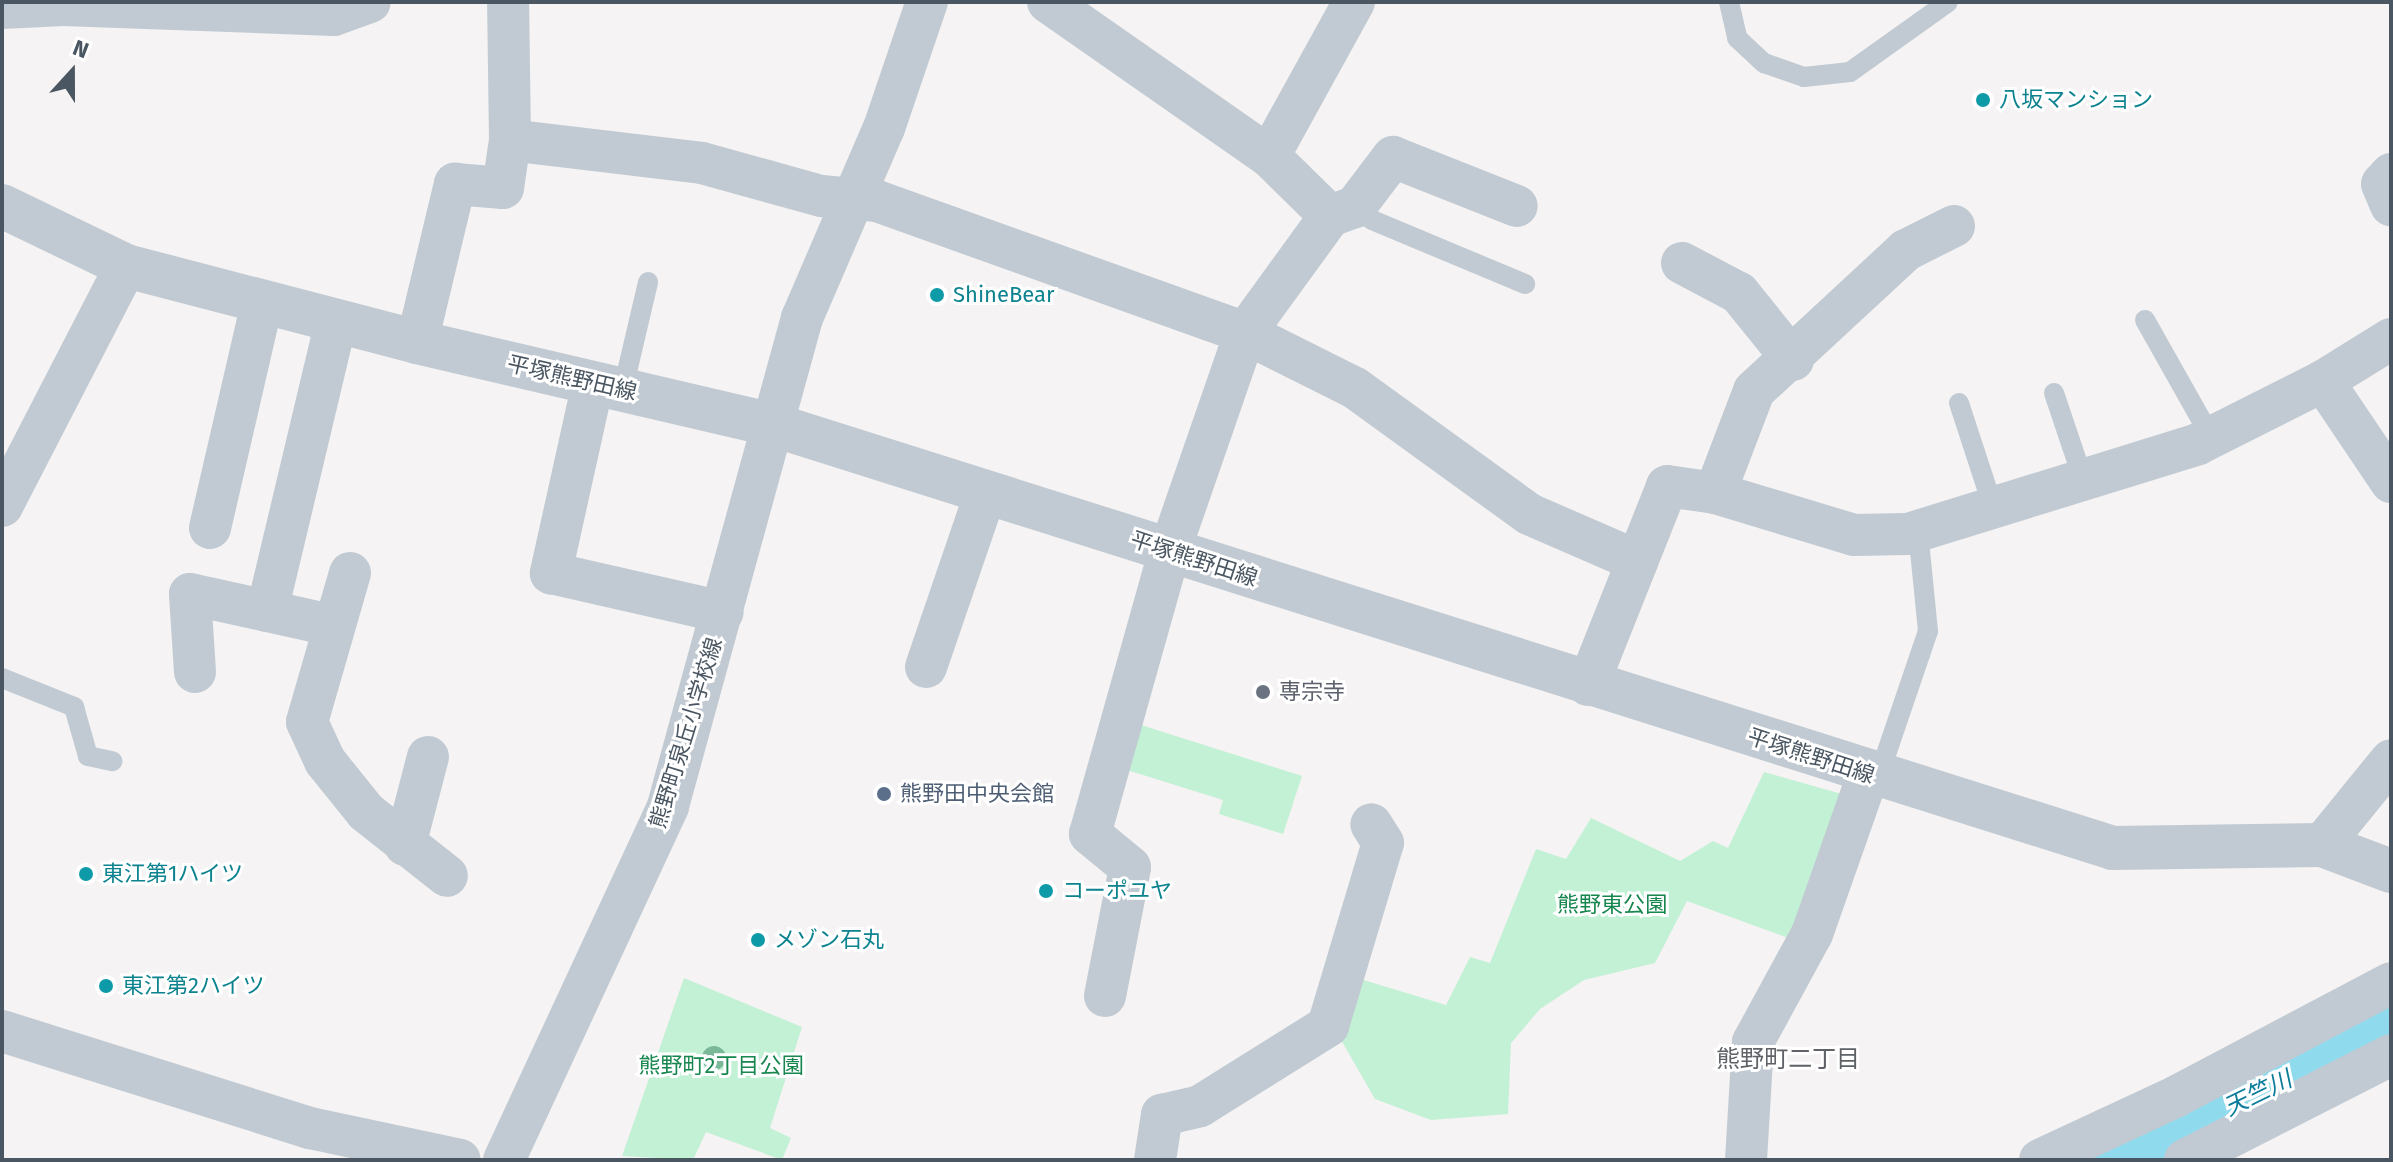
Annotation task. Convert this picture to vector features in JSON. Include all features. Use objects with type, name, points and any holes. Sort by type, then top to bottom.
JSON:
[{"type":"street","points":[[2,8],[63,5],[334,15],[370,2]]},
{"type":"street","points":[[417,342],[455,184],[503,188],[510,140],[508,2]]},
{"type":"street","name":"熊野町泉丘小学校線","points":[[504,1160],[668,806],[777,426],[802,318],[884,128],[927,2]]},
{"type":"street","points":[[1048,2],[1343,211]]},
{"type":"street","points":[[1269,156],[1354,2]]},
{"type":"street","points":[[510,140],[702,163],[821,196],[877,201],[1245,333],[1355,388],[1529,514],[1637,561]]},
{"type":"street","points":[[1105,996],[1130,867],[1090,834],[1170,550],[1245,333],[1343,211],[1393,157],[1517,206]]},
{"type":"street","points":[[2391,174],[2382,184],[2391,205]]},
{"type":"street","name":"平塚熊野田線","points":[[2,206],[126,266],[417,342],[777,426],[1873,776],[2113,848],[2322,845],[2391,871]]},
{"type":"street","points":[[1715,493],[1754,391],[1793,360],[1906,250],[1954,226]]},
{"type":"street","points":[[1682,263],[1739,293],[1793,360]]},
{"type":"street","points":[[2,506],[126,266]]},
{"type":"street","points":[[210,528],[262,303]]},
{"type":"street","points":[[267,611],[336,321]]},
{"type":"street","points":[[1588,685],[1667,486],[1715,493],[1854,535],[1918,531],[2211,437],[2323,381],[2391,339]]},
{"type":"street","points":[[2323,381],[2391,482]]},
{"type":"street","points":[[608,386],[551,573],[723,612]]},
{"type":"street","points":[[926,667],[986,492]]},
{"type":"street","points":[[350,573],[331,625],[307,722],[325,761],[366,812],[447,876]]},
{"type":"street","points":[[195,672],[190,594],[331,625]]},
{"type":"street","points":[[405,845],[428,757]]},
{"type":"street","points":[[2322,845],[2391,760]]},
{"type":"street","points":[[1746,1160],[1753,1042],[1812,934],[1873,776]]},
{"type":"street","points":[[1155,1160],[1162,1115],[1200,1106],[1328,1026],[1383,843],[1371,824]]},
{"type":"street","points":[[2040,1160],[2177,1096],[2391,983]]},
{"type":"street","points":[[2,1031],[310,1128],[460,1160]]},
{"type":"street","points":[[2185,1160],[2391,1055]]},
{"type":"lane","points":[[1729,2],[1737,38],[1764,63],[1804,77],[1850,72],[1948,2]]},
{"type":"lane","points":[[1343,211],[1372,220],[1525,284]]},
{"type":"lane","points":[[608,386],[648,282]]},
{"type":"lane","points":[[2145,320],[2211,437]]},
{"type":"lane","points":[[2054,393],[2083,479]]},
{"type":"lane","points":[[1959,403],[1993,507]]},
{"type":"lane","points":[[1873,776],[1928,631],[1918,531]]},
{"type":"lane","points":[[2,678],[74,707],[88,756],[112,761]]},
{"type":"green space","points":[[1138,724],[1302,776],[1283,834],[1219,814],[1223,800],[1124,769]]},
{"type":"green space","name":"熊野東公園","points":[[1764,772],[1849,796],[1794,940],[1687,901],[1655,963],[1584,980],[1540,1009],[1511,1043],[1508,1114],[1431,1120],[1375,1099],[1337,1033],[1357,978],[1446,1005],[1470,957],[1490,963],[1536,849],[1566,859],[1591,818],[1680,861],[1713,841],[1728,848]]},
{"type":"green space","name":"熊野町2丁目公園","points":[[684,978],[802,1027],[770,1128],[791,1138],[782,1160],[706,1132],[693,1160],[622,1156]]},
{"type":"waterway","name":"天竺川","points":[[2121,1160],[2295,1076],[2391,1020]]},
{"type":"place","name":"八坂マンション","points":[[1983,100]]},
{"type":"place","name":"ShineBear","points":[[937,295]]},
{"type":"place","name":"専宗寺","points":[[1263,692]]},
{"type":"place","name":"熊野田中央会館","points":[[884,794]]},
{"type":"place","name":"東江第1ハイツ","points":[[86,874]]},
{"type":"place","name":"コーポユヤ","points":[[1046,891]]},
{"type":"place","name":"メゾン石丸","points":[[758,940]]},
{"type":"place","name":"東江第2ハイツ","points":[[106,986]]},
{"type":"district","name":"熊野町二丁目","points":[[1788,1060]]}]
